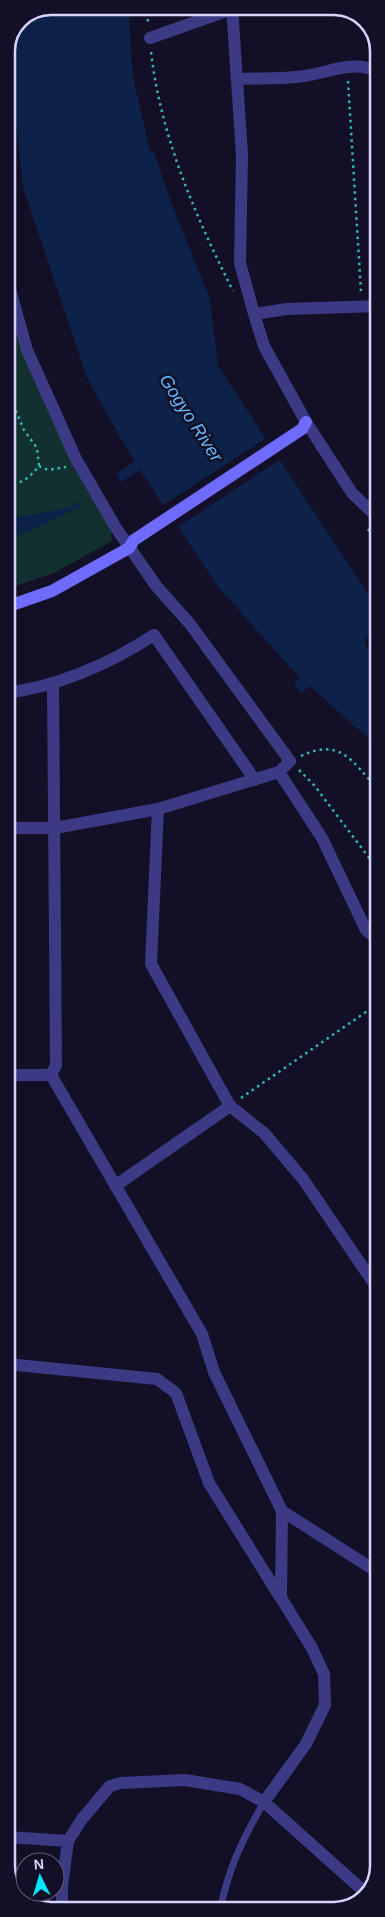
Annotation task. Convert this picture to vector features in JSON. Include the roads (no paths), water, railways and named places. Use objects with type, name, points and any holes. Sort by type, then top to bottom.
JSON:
[{"type":"street","points":[[150,38],[213,15]]},
{"type":"street","points":[[233,15],[242,155],[240,263],[254,314],[264,346],[304,426],[352,493],[370,510]]},
{"type":"street","points":[[238,79],[297,77],[347,67],[365,65],[370,67]]},
{"type":"street","points":[[254,314],[287,309],[370,306]]},
{"type":"street","points":[[15,309],[26,350],[78,463],[132,544],[157,587],[190,624],[290,761],[279,772],[158,808],[55,828],[15,828]]},
{"type":"street","points":[[15,604],[52,591],[132,544],[304,426]]},
{"type":"street","points":[[15,691],[53,684],[123,655],[154,635],[255,780]]},
{"type":"street","points":[[51,1075],[56,1065],[53,684]]},
{"type":"street","points":[[279,772],[322,838],[366,930],[370,933]]},
{"type":"street","points":[[158,808],[151,964],[230,1106],[264,1133],[303,1179],[370,1278]]},
{"type":"street","points":[[15,1075],[51,1075]]},
{"type":"street","points":[[51,1075],[202,1334],[214,1372],[282,1511],[281,1598]]},
{"type":"street","points":[[115,1186],[230,1106]]},
{"type":"street","points":[[15,1365],[157,1379],[176,1392],[209,1483],[312,1648],[324,1674],[325,1704],[306,1744],[264,1802]]},
{"type":"street","points":[[282,1511],[370,1567]]},
{"type":"street","points":[[62,1902],[62,1886],[68,1841],[82,1819],[110,1786],[121,1783],[185,1780],[240,1789],[264,1802],[362,1889]]},
{"type":"street","points":[[15,1838],[68,1841]]},
{"type":"lane","points":[[222,1902],[228,1874],[245,1834],[264,1802]]},
{"type":"water","name":"Gogyo River","points":[[129,15],[133,77],[150,151],[154,152],[172,205],[210,299],[218,366],[370,597],[370,635],[364,639],[370,651],[370,740],[310,686],[301,693],[294,685],[300,678],[219,588],[140,470],[121,482],[116,474],[135,461],[87,378],[23,187],[15,112],[15,51],[21,31],[31,21],[44,16]]},
{"type":"water","points":[[80,501],[82,506],[35,529],[15,536],[15,517],[68,508]]}]
